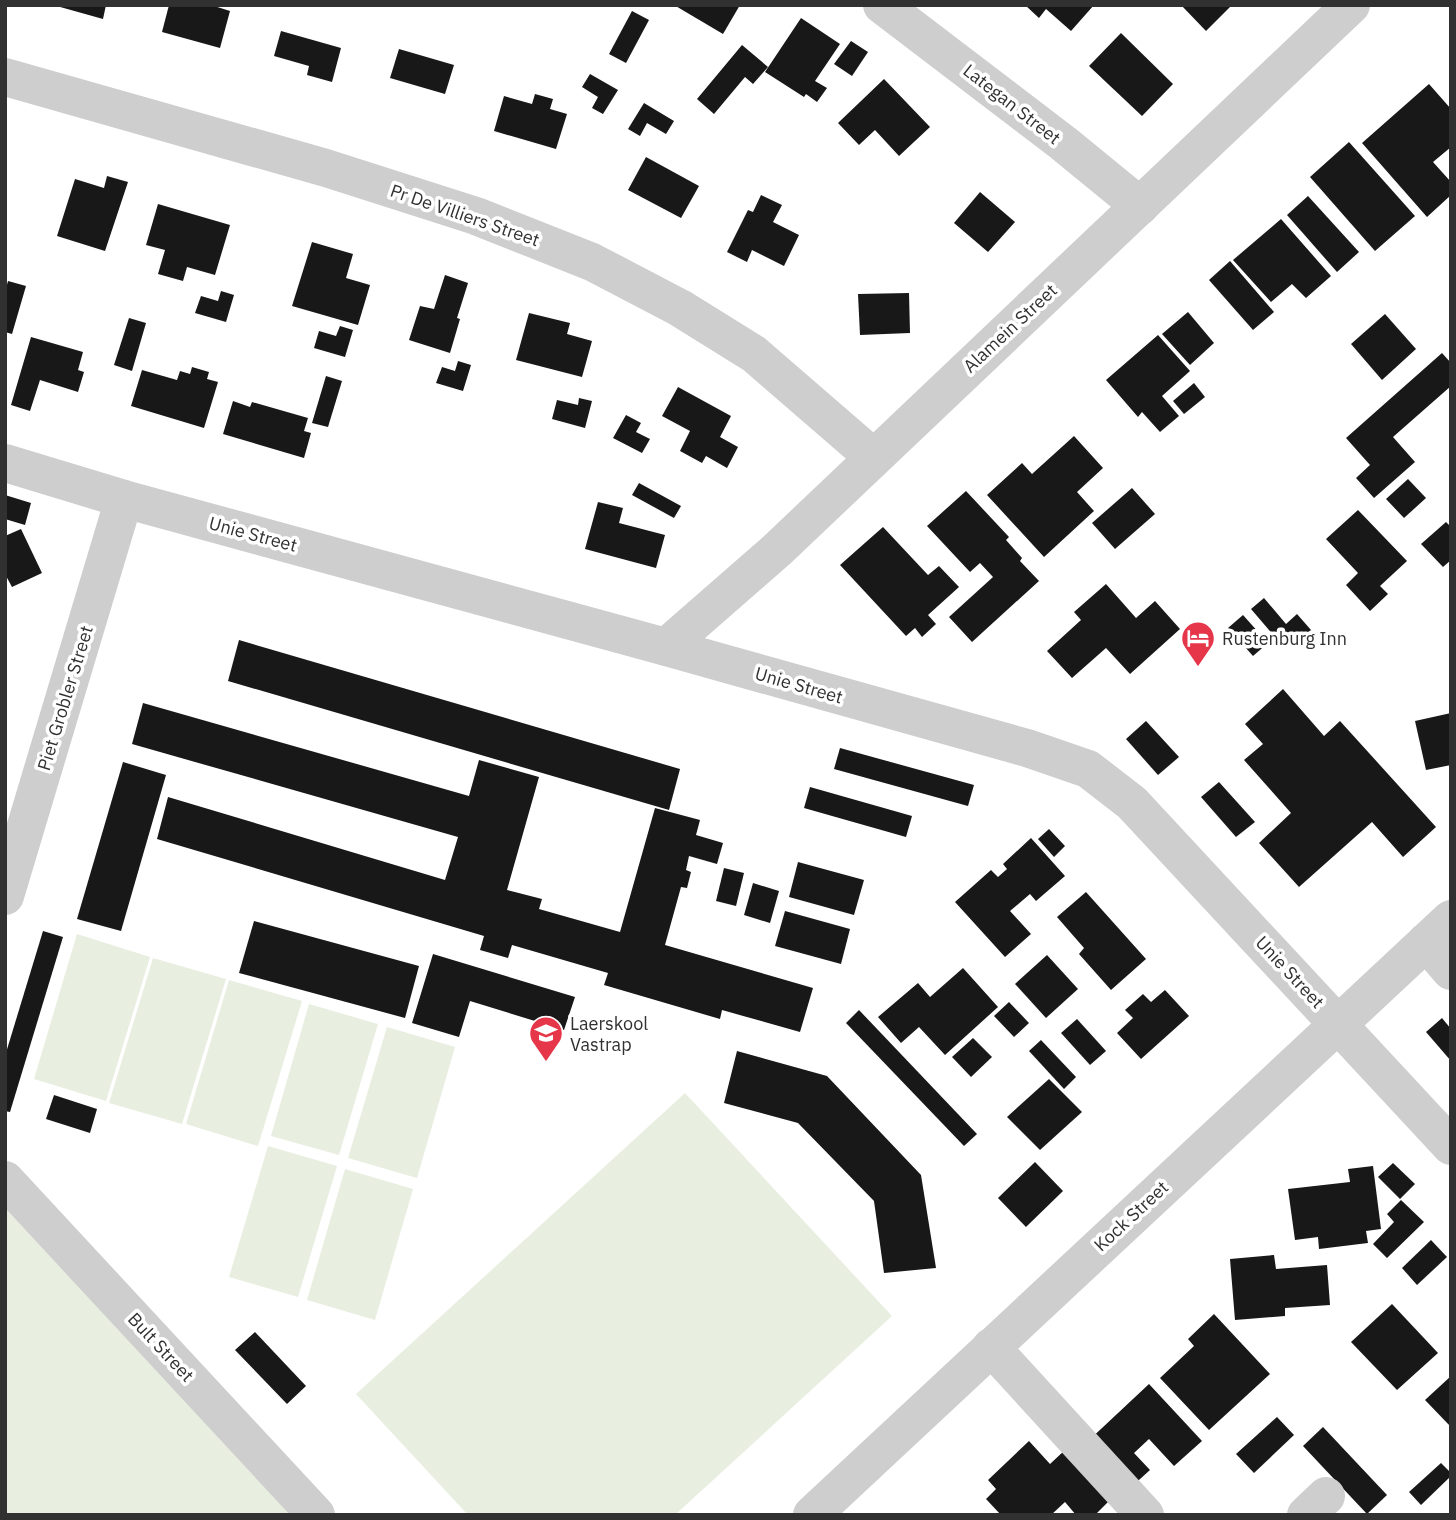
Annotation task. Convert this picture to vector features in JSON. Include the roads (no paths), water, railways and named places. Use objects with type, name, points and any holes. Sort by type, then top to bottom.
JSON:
[{"type":"street","name":"Lategan Street","points":[[882,5],[1041,126],[1140,206]]},
{"type":"street","name":"Alamein Street","points":[[666,647],[777,550],[1351,5]]},
{"type":"street","name":"Pr De Villiers Street","points":[[5,77],[327,168],[476,216],[592,262],[680,308],[754,354],[873,457]]},
{"type":"street","name":"Unie Street","points":[[5,463],[124,499],[1027,748],[1088,769],[1132,803],[1451,1146]]},
{"type":"street","name":"Piet Grobler Street","points":[[5,896],[124,499]]},
{"type":"street","name":"Kock Street","points":[[812,1515],[1438,930]]},
{"type":"street","points":[[1438,930],[1451,971]]},
{"type":"street","name":"Bult Street","points":[[5,1180],[316,1515]]},
{"type":"street","points":[[991,1347],[1145,1515]]},
{"type":"place","name":"Rustenburg Inn","points":[[1198,668]]},
{"type":"place","name":"Laerskool Vastrap","points":[[546,1063]]}]
